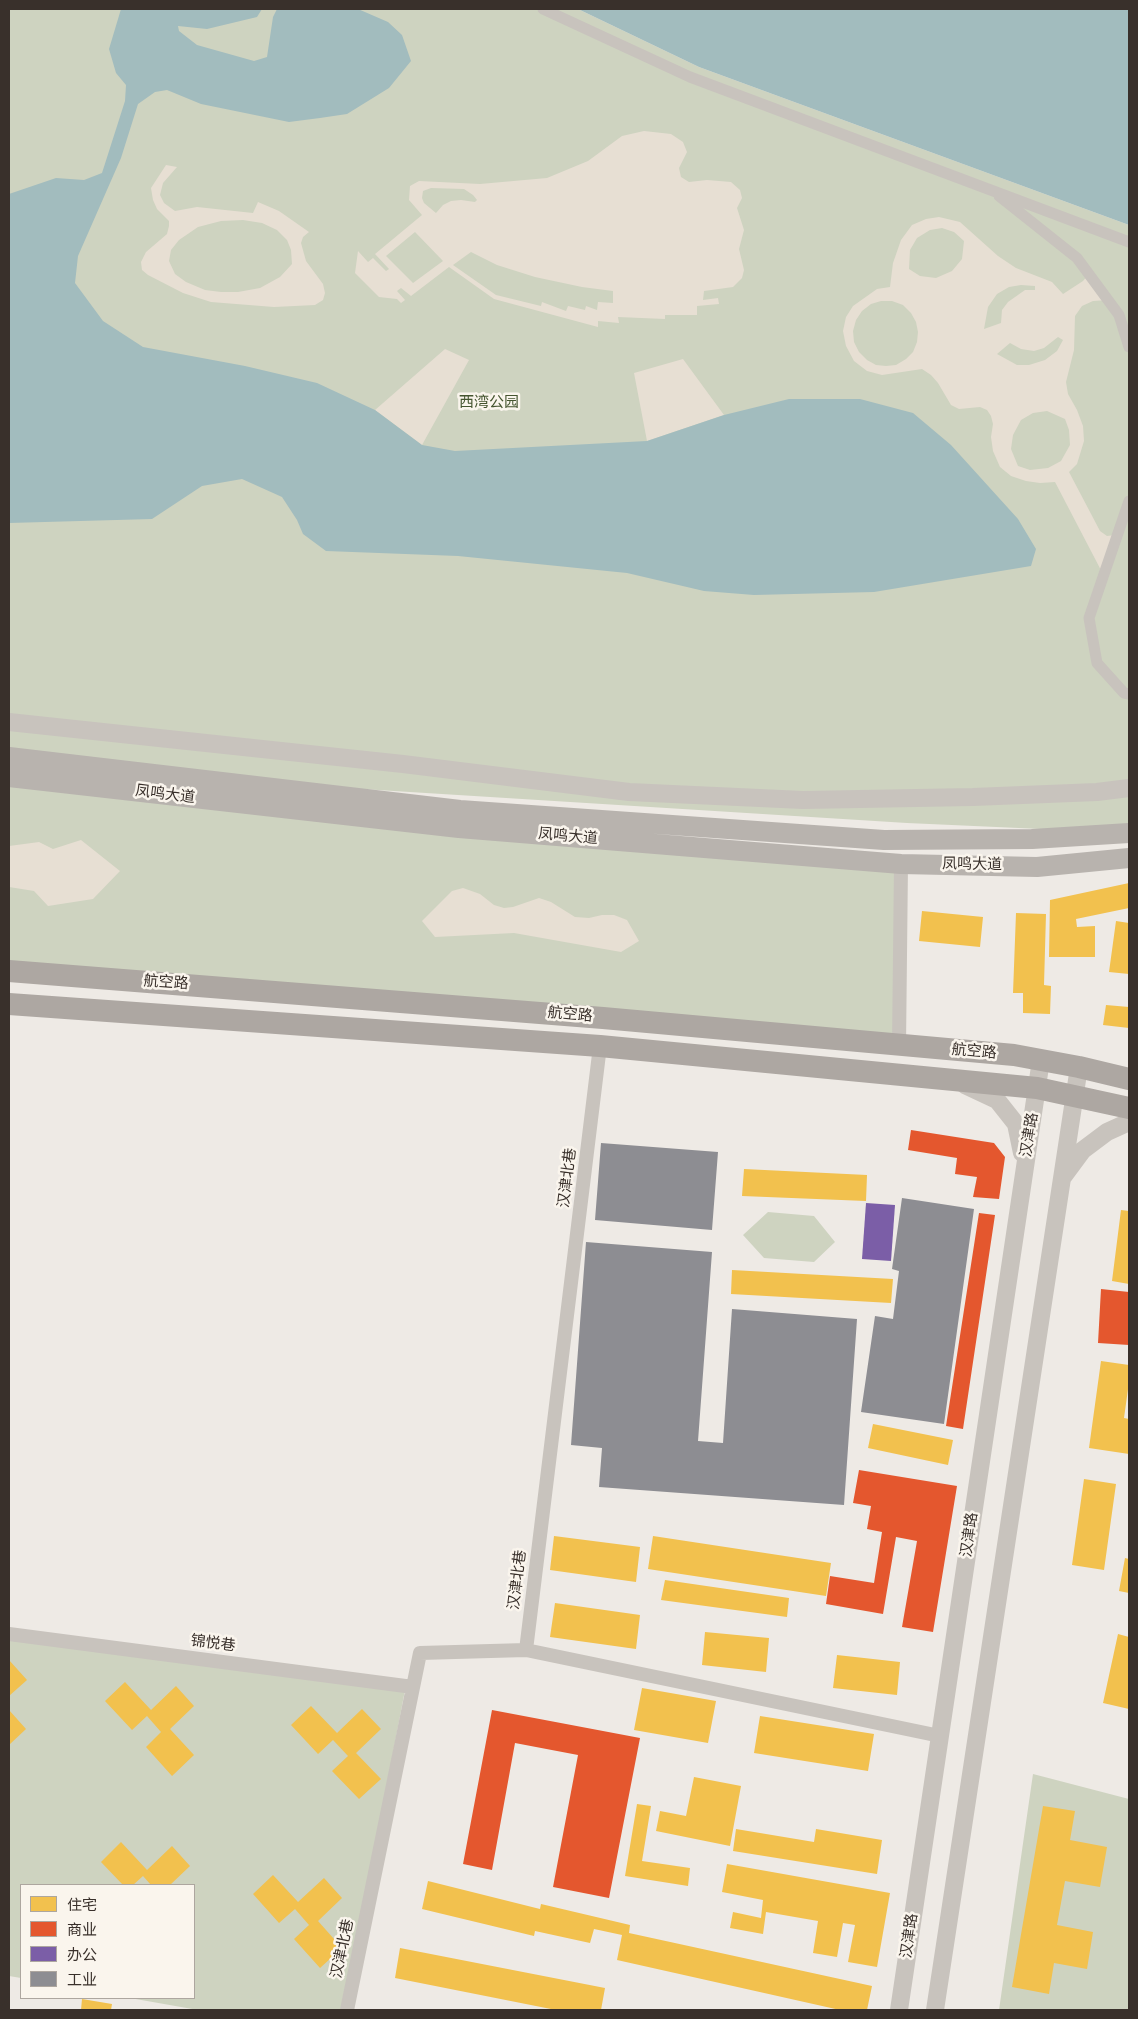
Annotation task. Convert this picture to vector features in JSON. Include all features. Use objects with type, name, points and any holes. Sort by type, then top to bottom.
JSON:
[{"type":"main road","name":"凤鸣大道","points":[[9,757],[460,810],[874,840],[1032,839],[1129,833]]},
{"type":"main road","name":"凤鸣大道","points":[[9,777],[459,828],[901,864],[1037,867],[1129,858]]},
{"type":"main road","name":"航空路","points":[[9,971],[603,1018],[1014,1055],[1079,1067],[1129,1079]]},
{"type":"main road","name":"航空路","points":[[9,1004],[600,1046],[1037,1088],[1129,1108]]},
{"type":"street","points":[[542,9],[690,78],[1129,242]]},
{"type":"street","points":[[991,190],[1077,258],[1119,315],[1129,347]]},
{"type":"street","points":[[1129,501],[1089,618],[1098,663],[1124,693],[1129,694]]},
{"type":"street","points":[[9,722],[403,764],[629,792],[803,800],[1002,796],[1097,792],[1129,788]]},
{"type":"street","points":[[898,1046],[901,864]]},
{"type":"street","name":"汉津北巷","points":[[347,2010],[420,1654],[526,1650],[600,1046]]},
{"type":"street","name":"汉津路","points":[[899,2010],[1041,1060]]},
{"type":"street","points":[[936,2010],[1079,1067]]},
{"type":"street","points":[[956,1080],[997,1100],[1007,1112],[1016,1124],[1025,1166]]},
{"type":"street","points":[[1061,1180],[1083,1150],[1107,1132],[1129,1122]]},
{"type":"street","name":"锦悦巷","points":[[9,1634],[413,1686]]},
{"type":"street","points":[[526,1650],[940,1736]]},
{"type":"green space","name":"西湾公园","points":[[9,9],[578,9],[699,67],[1129,225],[1129,829],[1041,829],[907,823],[9,767]]},
{"type":"green space","points":[[9,777],[901,864],[899,1046],[9,972]]},
{"type":"green space","points":[[768,1212],[814,1216],[835,1242],[814,1262],[764,1258],[743,1235]]},
{"type":"green space","points":[[9,1637],[405,1690],[344,2010],[198,2010],[136,1999],[195,1999],[195,1884],[20,1884],[20,1978],[9,1976]]},
{"type":"green space","points":[[1033,1774],[1129,1799],[1129,2010],[999,2010]]},
{"type":"shaded area","points":[[644,131],[671,134],[683,142],[687,152],[679,168],[681,177],[689,182],[707,180],[731,182],[740,190],[742,198],[737,208],[744,230],[739,249],[744,270],[742,278],[733,287],[704,291],[703,300],[718,298],[719,304],[697,306],[697,315],[665,315],[665,319],[618,317],[619,323],[598,321],[598,327],[494,299],[449,267],[411,296],[401,288],[397,291],[405,300],[401,303],[397,299],[379,297],[355,273],[358,251],[368,262],[373,258],[386,271],[389,269],[375,254],[422,215],[409,200],[410,186],[419,181],[480,184],[547,178],[588,161],[622,136]],"holes":[[[431,188],[464,189],[477,200],[475,202],[451,201],[443,205],[436,213],[424,203],[422,198],[423,191]],[[415,232],[443,261],[413,283],[386,256]],[[471,252],[497,265],[535,277],[582,287],[613,291],[613,303],[598,302],[597,310],[586,306],[585,310],[568,306],[566,311],[542,302],[541,306],[496,295],[453,265]]]},
{"type":"shaded area","points":[[166,165],[177,167],[163,183],[160,195],[164,203],[175,211],[197,207],[253,213],[258,202],[279,211],[309,232],[303,237],[301,243],[306,261],[323,284],[325,293],[323,300],[315,305],[274,307],[211,302],[183,293],[148,275],[142,270],[141,262],[146,252],[167,234],[169,226],[169,221],[157,209],[151,188]],"holes":[[[243,220],[262,223],[277,230],[287,240],[291,250],[292,264],[280,277],[260,288],[238,292],[221,292],[205,290],[186,282],[175,274],[169,261],[171,250],[179,240],[198,227],[221,221]]]},
{"type":"shaded area","points":[[939,217],[960,222],[998,256],[1016,268],[1052,282],[1063,294],[1083,281],[1089,274],[1108,300],[1093,301],[1082,306],[1075,316],[1074,350],[1066,382],[1068,394],[1083,426],[1084,441],[1077,464],[1069,472],[1100,531],[1107,536],[1115,535],[1104,576],[1055,482],[1040,483],[1026,481],[1011,476],[1000,467],[993,451],[991,437],[993,424],[987,410],[980,407],[959,409],[951,405],[938,383],[922,369],[882,375],[867,371],[854,361],[846,346],[843,331],[846,317],[853,306],[877,289],[890,287],[893,263],[901,240],[912,225],[926,219]],"holes":[[[942,228],[954,232],[964,241],[962,259],[952,271],[936,278],[920,276],[909,269],[910,250],[917,238],[930,230]],[[1021,285],[1035,286],[1035,290],[1025,290],[1008,302],[1002,310],[1001,323],[984,329],[988,307],[997,294],[1009,287]],[[881,301],[892,301],[903,305],[916,322],[918,332],[913,352],[896,365],[876,365],[859,352],[854,342],[853,331],[856,320],[862,311],[871,304]],[[1058,337],[1063,340],[1057,351],[1045,360],[1029,365],[1017,365],[997,354],[1010,343],[1021,349],[1034,351],[1044,348]],[[1047,411],[1065,419],[1069,430],[1070,445],[1061,461],[1048,468],[1030,470],[1018,466],[1011,449],[1013,435],[1021,420],[1033,413]]]},
{"type":"shaded area","points":[[445,349],[469,360],[422,445],[375,410]]},
{"type":"shaded area","points":[[683,359],[724,415],[647,441],[634,373]]},
{"type":"shaded area","points":[[81,840],[120,871],[93,899],[48,906],[34,891],[9,887],[9,846],[39,842],[53,849]]},
{"type":"shaded area","points":[[463,888],[480,894],[494,905],[504,908],[513,907],[539,898],[551,902],[575,917],[589,918],[614,915],[627,920],[639,941],[621,952],[514,933],[435,937],[422,921],[452,891]]},
{"type":"water","points":[[121,9],[262,9],[257,17],[207,29],[178,26],[179,31],[197,45],[254,61],[267,57],[273,17],[277,9],[358,9],[388,22],[402,35],[411,61],[389,88],[347,114],[289,122],[201,104],[167,90],[155,92],[138,104],[121,158],[78,256],[75,283],[103,321],[143,347],[245,366],[317,383],[375,410],[422,445],[455,451],[647,441],[724,415],[789,399],[860,399],[913,413],[951,445],[1018,519],[1036,549],[1031,566],[874,592],[754,595],[704,591],[627,573],[458,556],[326,551],[303,534],[297,520],[282,497],[242,479],[202,486],[152,519],[9,523],[9,194],[56,178],[84,180],[102,173],[125,101],[126,85],[116,73],[109,49]]},
{"type":"water","points":[[578,9],[1129,9],[1129,225],[699,67]]},
{"type":"building: 住宅","points":[[1129,883],[1129,908],[1076,919],[1077,927],[1095,926],[1095,957],[1049,957],[1050,900]]},
{"type":"building: 住宅","points":[[922,911],[983,917],[980,947],[919,941]]},
{"type":"building: 住宅","points":[[1016,913],[1046,914],[1044,985],[1051,986],[1050,1014],[1023,1013],[1023,993],[1013,993]]},
{"type":"building: 住宅","points":[[1116,921],[1129,923],[1129,974],[1109,972]]},
{"type":"building: 住宅","points":[[1106,1005],[1129,1007],[1129,1028],[1103,1025]]},
{"type":"building: 住宅","points":[[744,1169],[867,1175],[866,1201],[742,1196]]},
{"type":"building: 住宅","points":[[1121,1210],[1129,1211],[1129,1284],[1112,1281]]},
{"type":"building: 住宅","points":[[732,1270],[893,1279],[891,1303],[731,1294]]},
{"type":"building: 住宅","points":[[1101,1361],[1129,1365],[1129,1382],[1124,1418],[1129,1419],[1129,1454],[1089,1448]]},
{"type":"building: 住宅","points":[[873,1424],[953,1440],[948,1465],[868,1448]]},
{"type":"building: 住宅","points":[[1084,1479],[1116,1484],[1104,1570],[1072,1565]]},
{"type":"building: 住宅","points":[[554,1536],[640,1547],[636,1582],[550,1570]]},
{"type":"building: 住宅","points":[[653,1536],[831,1563],[826,1596],[648,1569]]},
{"type":"building: 住宅","points":[[1125,1558],[1129,1559],[1129,1593],[1119,1591]]},
{"type":"building: 住宅","points":[[665,1580],[789,1598],[787,1617],[661,1600]]},
{"type":"building: 住宅","points":[[555,1603],[640,1615],[636,1649],[550,1637]]},
{"type":"building: 住宅","points":[[705,1632],[769,1638],[766,1672],[702,1665]]},
{"type":"building: 住宅","points":[[1118,1634],[1129,1637],[1129,1709],[1103,1703]]},
{"type":"building: 住宅","points":[[837,1655],[900,1662],[897,1695],[833,1688]]},
{"type":"building: 住宅","points":[[9,1660],[27,1680],[9,1696]]},
{"type":"building: 住宅","points":[[125,1682],[151,1710],[176,1686],[194,1706],[170,1729],[194,1755],[172,1776],[146,1747],[161,1732],[147,1716],[132,1730],[105,1701]]},
{"type":"building: 住宅","points":[[642,1688],[716,1701],[708,1743],[634,1730]]},
{"type":"building: 住宅","points":[[311,1706],[337,1733],[362,1709],[381,1729],[356,1753],[381,1779],[359,1799],[332,1771],[348,1756],[333,1740],[318,1754],[291,1725]]},
{"type":"building: 住宅","points":[[9,1710],[26,1729],[9,1745]]},
{"type":"building: 住宅","points":[[760,1716],[874,1734],[868,1771],[754,1753]]},
{"type":"building: 住宅","points":[[694,1777],[741,1786],[730,1846],[656,1831],[660,1811],[686,1816]]},
{"type":"building: 住宅","points":[[637,1804],[651,1806],[642,1861],[690,1868],[688,1886],[625,1876]]},
{"type":"building: 住宅","points":[[1043,1806],[1075,1811],[1070,1840],[1107,1847],[1100,1887],[1065,1881],[1057,1925],[1093,1932],[1087,1969],[1054,1963],[1049,1994],[1012,1987]]},
{"type":"building: 住宅","points":[[736,1829],[814,1842],[816,1829],[882,1840],[877,1874],[733,1851]]},
{"type":"building: 住宅","points":[[121,1842],[147,1870],[172,1846],[190,1866],[171,1884],[150,1884],[143,1876],[134,1884],[122,1884],[101,1862]]},
{"type":"building: 住宅","points":[[727,1864],[890,1893],[877,1967],[848,1962],[855,1925],[843,1923],[837,1957],[813,1953],[818,1921],[766,1912],[763,1934],[730,1928],[733,1912],[761,1918],[763,1900],[722,1892]]},
{"type":"building: 住宅","points":[[273,1875],[298,1902],[324,1878],[342,1898],[318,1921],[342,1948],[320,1968],[294,1939],[309,1925],[295,1909],[279,1923],[253,1894]]},
{"type":"building: 住宅","points":[[428,1881],[540,1909],[541,1904],[630,1925],[629,1933],[872,1986],[867,2010],[840,2010],[617,1960],[622,1935],[594,1929],[590,1943],[535,1931],[534,1936],[422,1909]]},
{"type":"building: 住宅","points":[[400,1948],[605,1988],[601,2010],[556,2010],[395,1978]]},
{"type":"building: 住宅","points":[[82,1999],[112,2004],[111,2010],[81,2010]]},
{"type":"building: 商业","points":[[911,1130],[994,1143],[1005,1157],[999,1199],[973,1197],[977,1177],[955,1174],[957,1158],[908,1150]]},
{"type":"building: 商业","points":[[979,1213],[995,1215],[963,1429],[946,1426]]},
{"type":"building: 商业","points":[[1101,1289],[1129,1292],[1129,1345],[1098,1343]]},
{"type":"building: 商业","points":[[859,1470],[957,1486],[933,1632],[902,1627],[917,1541],[896,1537],[883,1614],[826,1604],[830,1576],[874,1583],[882,1532],[867,1529],[871,1506],[853,1503]]},
{"type":"building: 商业","points":[[492,1710],[640,1738],[609,1898],[553,1887],[578,1755],[515,1743],[492,1870],[463,1864]]},
{"type":"building: 办公","points":[[866,1203],[895,1205],[891,1261],[862,1259]]},
{"type":"building: 工业","points":[[601,1143],[718,1152],[712,1230],[595,1220]]},
{"type":"building: 工业","points":[[902,1198],[974,1209],[944,1424],[861,1412],[875,1316],[893,1319],[899,1271],[892,1269]]},
{"type":"building: 工业","points":[[586,1242],[712,1252],[698,1441],[723,1443],[732,1309],[857,1319],[844,1505],[599,1487],[602,1448],[571,1445]]}]
